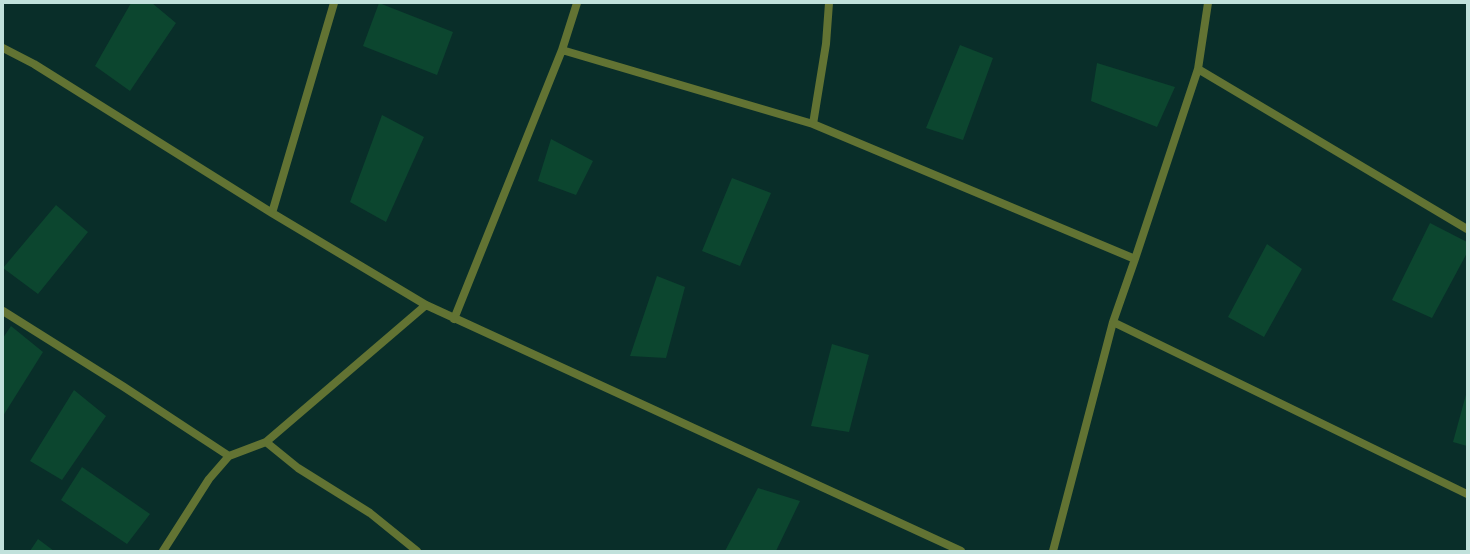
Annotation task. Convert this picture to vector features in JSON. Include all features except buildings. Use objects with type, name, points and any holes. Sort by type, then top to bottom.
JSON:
[{"type":"street","points":[[272,213],[334,3]]},
{"type":"street","points":[[454,319],[562,50],[577,3]]},
{"type":"street","points":[[813,124],[826,44],[829,3]]},
{"type":"street","points":[[1053,551],[1112,322],[1135,259],[1198,69],[1208,3]]},
{"type":"street","points":[[3,48],[34,64],[272,213],[426,305],[961,551]]},
{"type":"street","points":[[562,50],[813,124],[1135,259]]},
{"type":"street","points":[[1198,69],[1467,229]]},
{"type":"street","points":[[163,551],[209,479],[229,456],[266,442],[426,305]]},
{"type":"street","points":[[3,311],[124,387],[229,456]]},
{"type":"street","points":[[1112,322],[1467,494]]},
{"type":"street","points":[[266,442],[298,468],[370,513],[417,551]]}]
